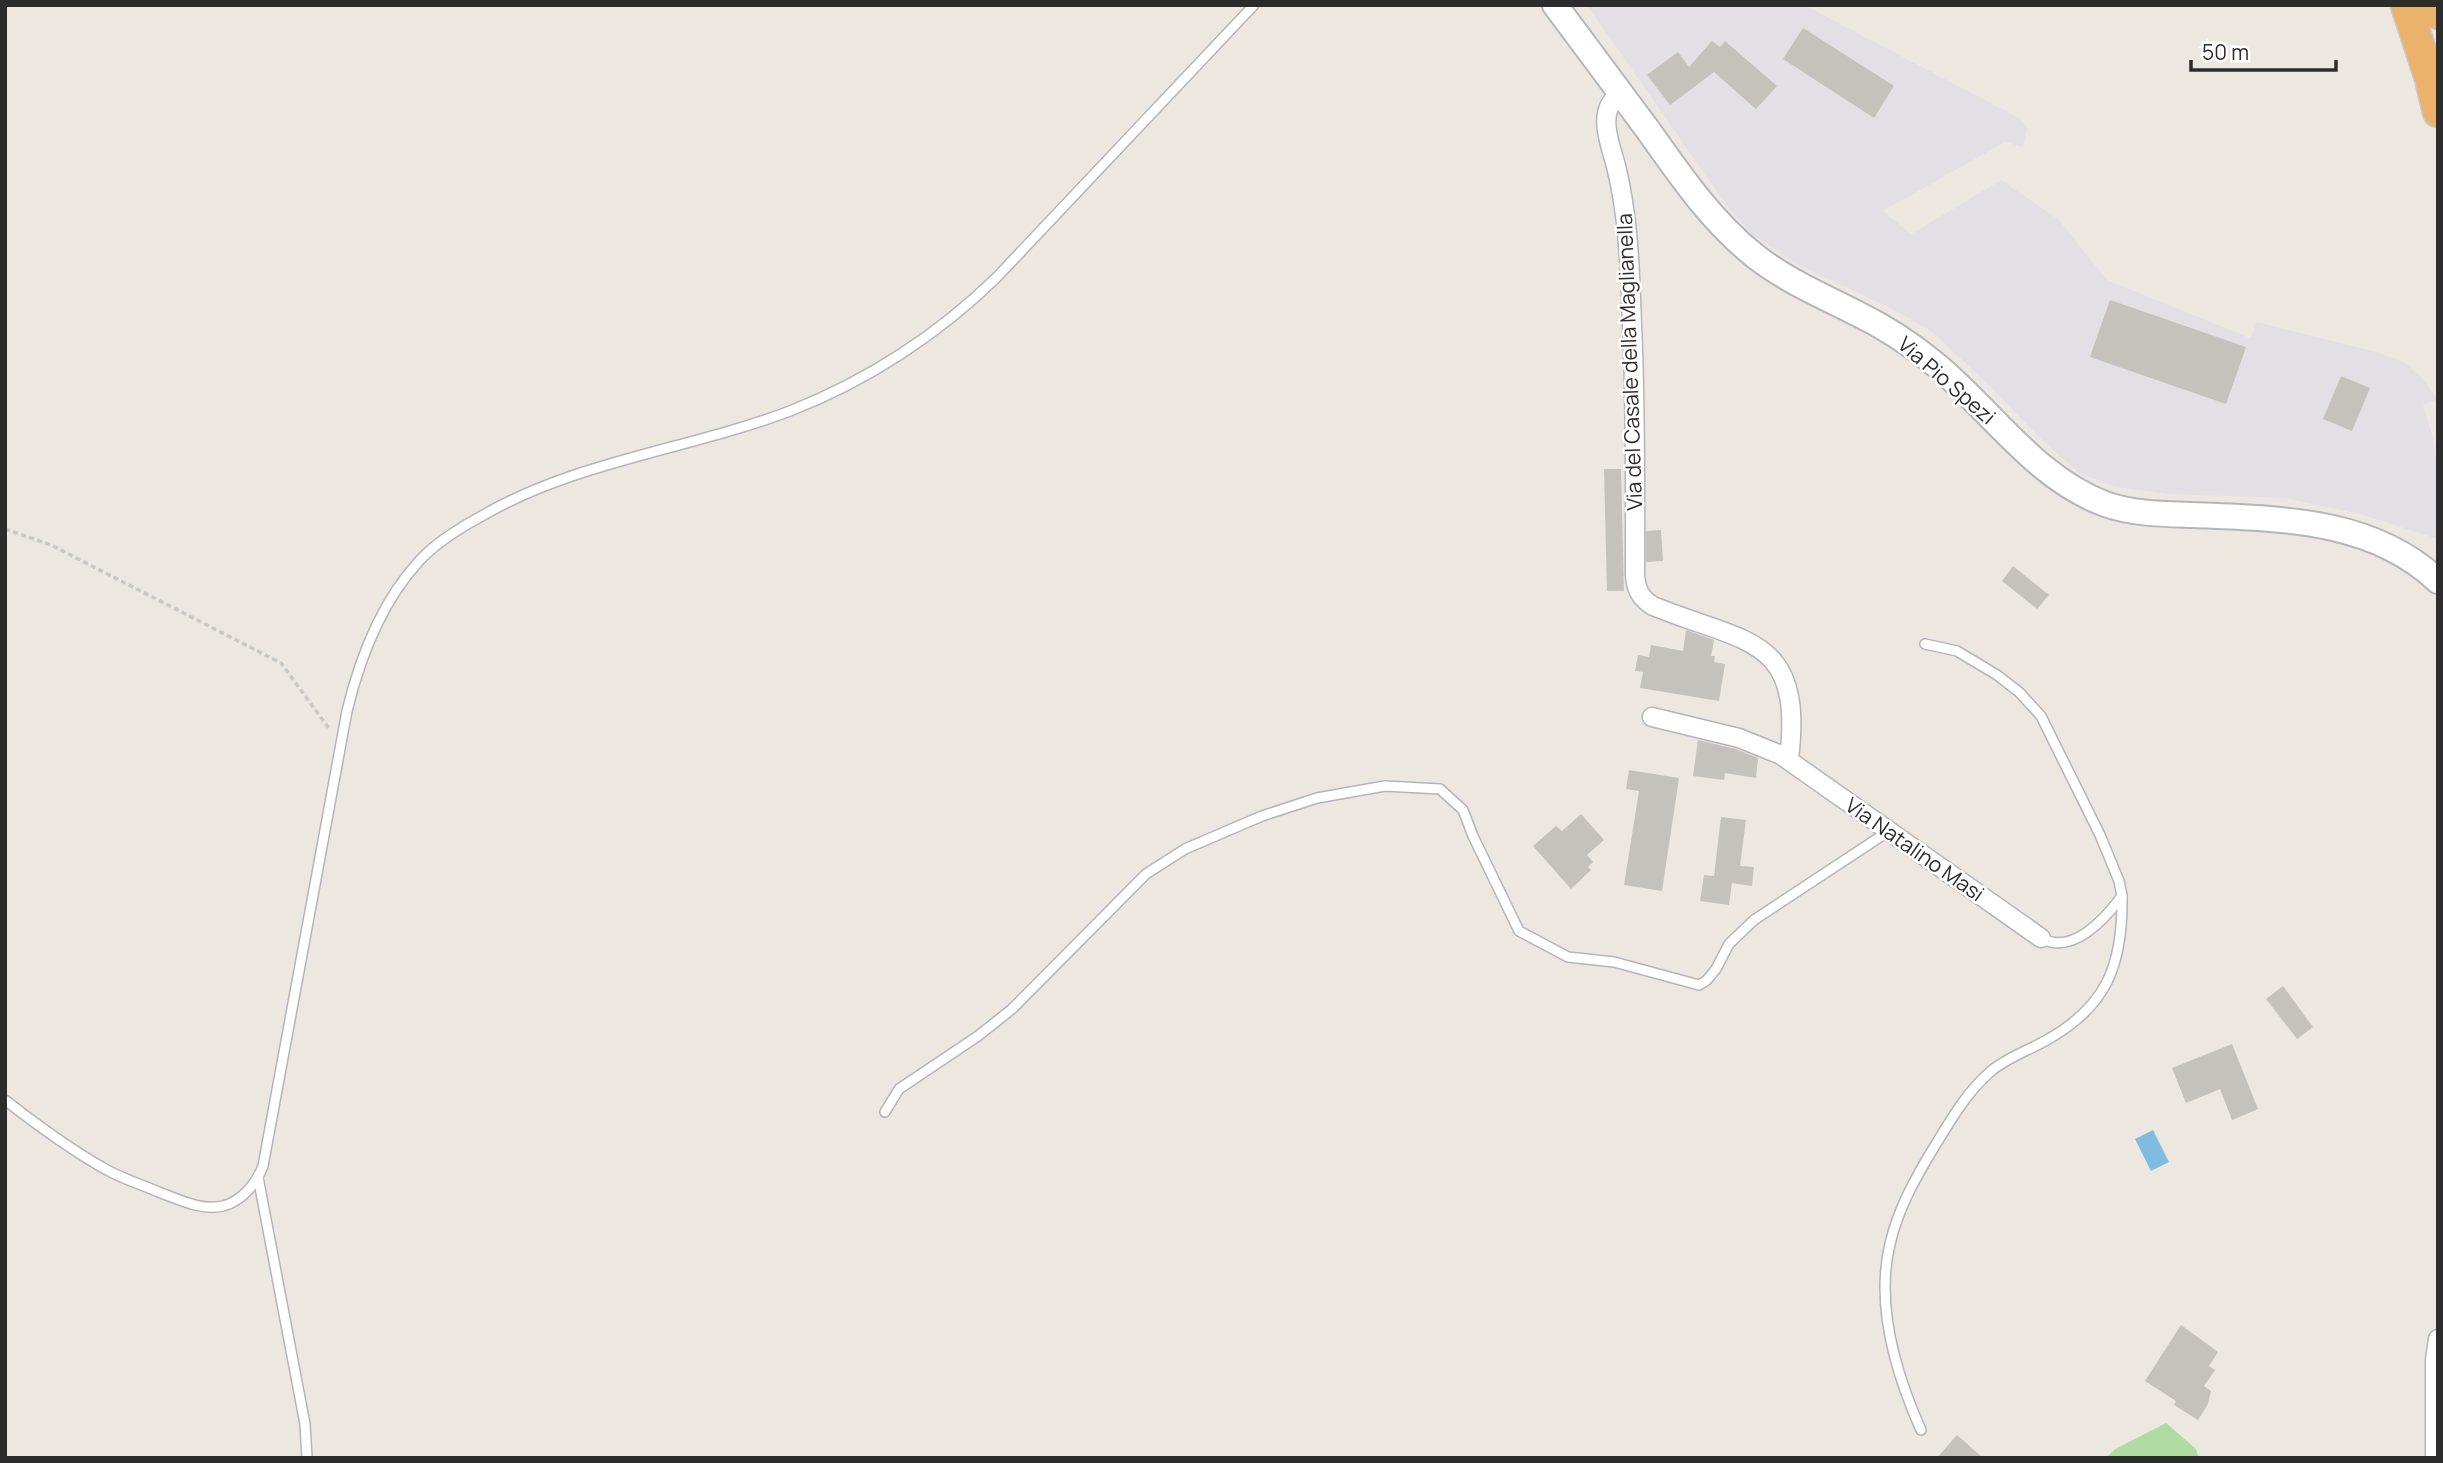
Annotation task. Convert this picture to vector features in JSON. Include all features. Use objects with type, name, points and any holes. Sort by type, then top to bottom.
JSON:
[{"type":"highway","points":[[2406,5],[2423,54],[2438,112]]},
{"type":"highway","points":[[2434,5],[2438,14]]},
{"type":"street","name":"Via Pio Spezi","points":[[1555,5],[1693,192],[1718,221],[1752,253],[1797,285],[1865,317],[1914,347],[1959,385],[2029,454],[2074,489],[2104,503],[2130,510],[2279,520],[2356,533],[2404,554],[2438,581]]},
{"type":"street","name":"Via del Casale della Maglianella","points":[[1621,93],[1608,107],[1606,124],[1622,192],[1629,244],[1635,392],[1635,575],[1640,595],[1653,606],[1749,643],[1773,659],[1782,672],[1789,692],[1791,730],[1788,759]]},
{"type":"street","name":"Via Natalino Masi","points":[[1652,717],[1739,738],[1788,759],[2041,939]]},
{"type":"street","points":[[2435,1458],[2435,1360],[2438,1339]]},
{"type":"lane","points":[[307,1458],[306,1424],[258,1177],[265,1152],[355,675],[375,627],[399,586],[420,560],[443,540],[499,505],[524,493],[590,469],[722,434],[790,411],[844,388],[922,340],[954,316],[998,276],[1254,5]]},
{"type":"lane","points":[[1921,1430],[1900,1375],[1887,1313],[1886,1265],[1901,1211],[1929,1156],[1980,1080],[2003,1063],[2063,1031],[2098,999],[2113,966],[2122,923],[2119,881],[2100,835],[2041,716],[2019,692],[1997,675],[1957,651],[1925,644]]},
{"type":"lane","points":[[885,1112],[899,1089],[978,1036],[1012,1009],[1146,874],[1185,849],[1262,816],[1317,798],[1385,786],[1440,789],[1463,810],[1519,931],[1568,957],[1614,962],[1699,985],[1716,969],[1729,944],[1754,920],[1889,831]]},
{"type":"lane","points":[[2041,939],[2060,945],[2076,939],[2102,918],[2122,896]]},
{"type":"lane","points":[[5,1100],[42,1129],[108,1171],[186,1203],[221,1207],[237,1200],[258,1177]]},
{"type":"path","points":[[5,529],[51,545],[281,663],[341,746]]},
{"type":"shaded area","points":[[1587,5],[1804,5],[2021,119],[2027,129],[2023,147],[2005,142],[1883,211],[1911,234],[2001,180],[2058,219],[2107,280],[2250,338],[2257,322],[2373,351],[2404,362],[2422,378],[2438,400],[2423,404],[2434,442],[2438,476],[2438,539],[2363,515],[2285,498],[2168,494],[2117,487],[2081,474],[2047,445],[1986,382],[1932,332],[1891,308],[1800,266],[1753,235],[1727,206]]},
{"type":"green space","points":[[2166,1423],[2196,1449],[2199,1458],[2106,1458],[2115,1449]]},
{"type":"water","points":[[2153,1130],[2169,1162],[2151,1171],[2135,1139]]},
{"type":"building","points":[[1803,28],[1894,86],[1874,118],[1783,59]]},
{"type":"building","points":[[1712,41],[1720,47],[1725,41],[1777,86],[1756,109],[1714,72],[1670,105],[1647,75],[1678,52],[1689,67]]},
{"type":"building","points":[[2110,300],[2246,347],[2226,404],[2090,357]]},
{"type":"building","points":[[2341,376],[2370,388],[2352,431],[2323,419]]},
{"type":"building","points":[[1604,469],[1621,469],[1624,591],[1607,591]]},
{"type":"building","points":[[1661,530],[1663,561],[1646,562],[1646,531]]},
{"type":"building","points":[[2013,566],[2049,595],[2037,609],[2002,581]]},
{"type":"building","points":[[1686,630],[1714,640],[1711,656],[1715,656],[1714,662],[1725,664],[1719,701],[1640,688],[1643,672],[1635,671],[1638,655],[1649,657],[1651,645],[1683,651]]},
{"type":"building","points":[[1698,740],[1736,749],[1758,758],[1756,778],[1725,773],[1724,780],[1693,776]]},
{"type":"building","points":[[1629,770],[1679,778],[1662,891],[1624,885],[1639,791],[1626,789]]},
{"type":"building","points":[[1581,814],[1604,840],[1587,855],[1593,862],[1588,867],[1591,870],[1571,889],[1533,846],[1556,826],[1562,831]]},
{"type":"building","points":[[1721,817],[1746,820],[1740,866],[1754,867],[1752,886],[1732,883],[1729,905],[1700,901],[1704,875],[1714,876]]},
{"type":"building","points":[[2283,986],[2313,1027],[2297,1039],[2266,999]]},
{"type":"building","points":[[2232,1044],[2258,1109],[2232,1120],[2220,1089],[2186,1103],[2172,1068]]},
{"type":"building","points":[[2181,1325],[2218,1352],[2209,1366],[2215,1370],[2204,1386],[2211,1391],[2208,1404],[2198,1420],[2174,1405],[2176,1401],[2145,1381]]},
{"type":"building","points":[[1957,1435],[1983,1458],[1937,1458]]}]
